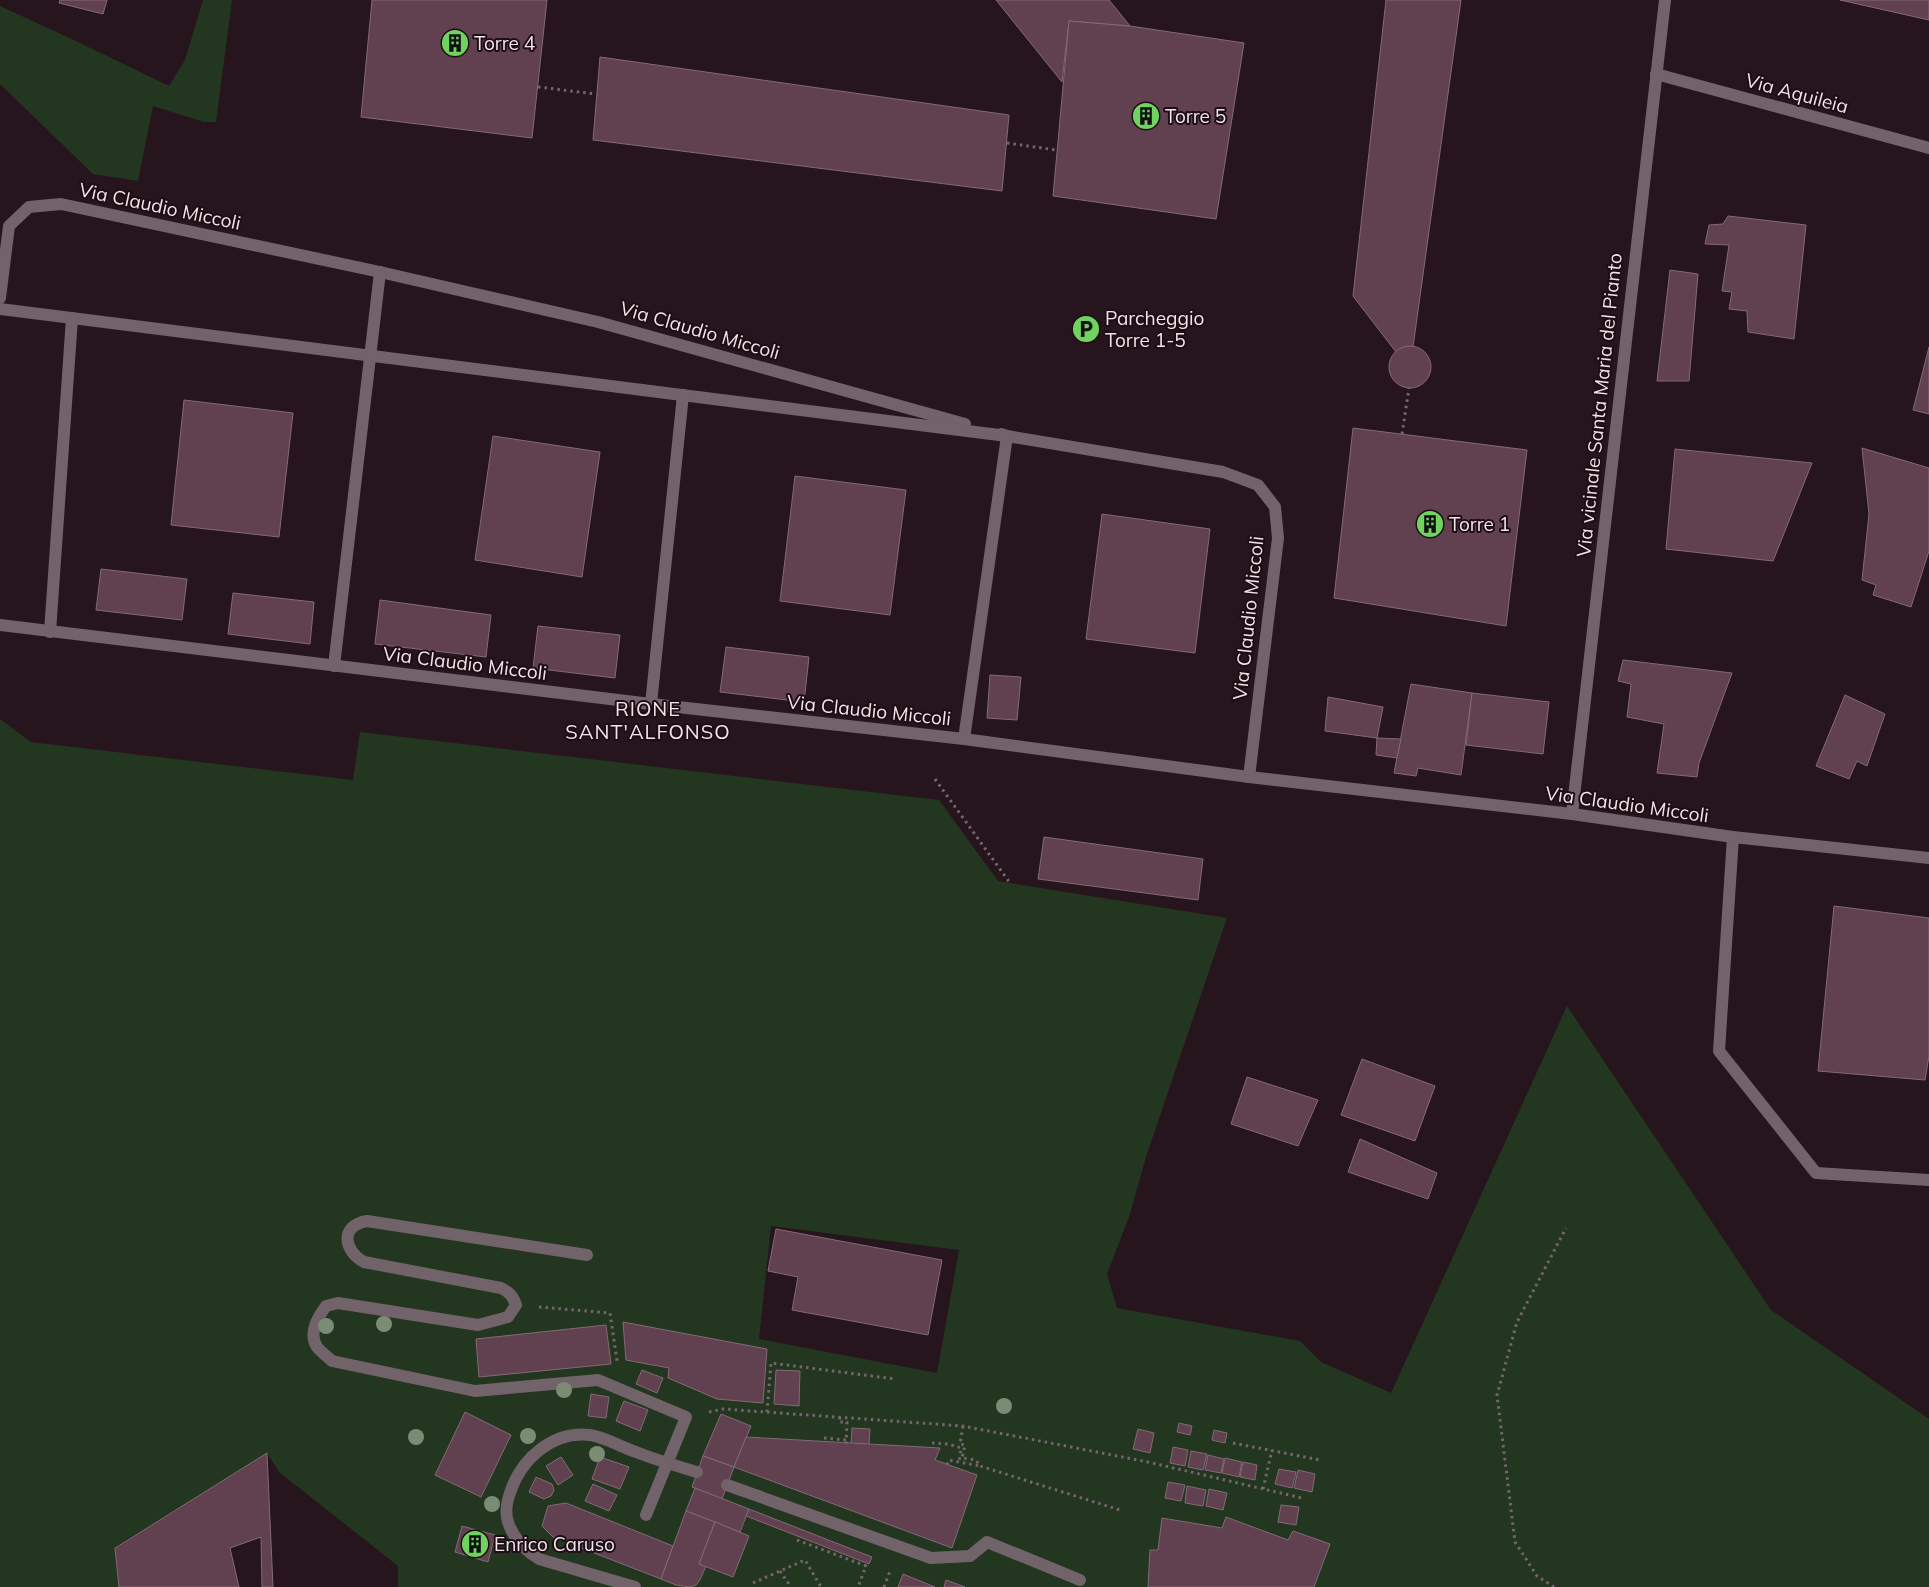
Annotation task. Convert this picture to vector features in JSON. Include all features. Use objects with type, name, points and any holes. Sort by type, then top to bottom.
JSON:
[{"type":"street","name":"Via vicinale Santa Maria del Pianto","points":[[1572,814],[1665,0]]},
{"type":"street","name":"Via Aquileia","points":[[1656,74],[1929,148]]},
{"type":"street","name":"Via Claudio Miccoli","points":[[0,298],[9,226],[29,207],[61,204],[380,272],[598,322],[1007,436]]},
{"type":"street","points":[[334,666],[380,272]]},
{"type":"street","name":"Via Claudio Miccoli","points":[[0,309],[1007,436],[1223,472],[1258,485],[1275,507],[1278,538],[1249,777]]},
{"type":"street","points":[[50,632],[72,318]]},
{"type":"street","points":[[651,704],[683,395]]},
{"type":"street","name":"Via Claudio Miccoli","points":[[964,739],[1007,436]]},
{"type":"street","name":"Via Claudio Miccoli","points":[[0,625],[651,704],[964,739],[1249,777],[1572,814],[1732,837],[1929,858]]},
{"type":"street","name":"Via Claudio Miccoli","points":[[1732,837],[1719,1051],[1816,1173],[1929,1180]]},
{"type":"street","points":[[587,1255],[366,1221],[358,1223],[348,1233],[347,1243],[354,1257],[364,1262],[501,1288],[509,1292],[516,1304],[508,1317],[478,1325],[338,1303],[326,1306],[317,1317],[313,1331],[316,1346],[332,1361],[475,1391],[598,1380],[686,1417],[646,1515]]},
{"type":"street","points":[[634,1587],[539,1560],[527,1551],[516,1537],[508,1522],[507,1502],[514,1479],[524,1464],[543,1446],[565,1437],[590,1435],[697,1472]]},
{"type":"street","points":[[727,1485],[930,1558],[970,1556],[988,1542],[1080,1580]]},
{"type":"path","points":[[538,87],[596,94]]},
{"type":"path","points":[[1007,144],[1056,150]]},
{"type":"path","points":[[1402,434],[1409,388]]},
{"type":"path","points":[[935,779],[1010,883]]},
{"type":"path","points":[[1554,1587],[1537,1576],[1515,1542],[1497,1395],[1517,1322],[1566,1228]]},
{"type":"path","points":[[516,1304],[610,1314],[621,1390]]},
{"type":"path","points":[[767,1412],[771,1363],[895,1379]]},
{"type":"path","points":[[740,1410],[964,1426],[1148,1462],[1302,1498]]},
{"type":"path","points":[[824,1438],[846,1442],[847,1422],[839,1422],[840,1417]]},
{"type":"path","points":[[964,1426],[960,1444],[965,1446],[962,1458],[976,1460],[980,1466]]},
{"type":"path","points":[[1234,1442],[1320,1460]]},
{"type":"path","points":[[932,1443],[948,1444],[961,1448],[959,1462]]},
{"type":"path","points":[[1263,1489],[1272,1450]]},
{"type":"path","points":[[948,1464],[950,1460],[980,1466],[1120,1510]]},
{"type":"path","points":[[795,1539],[866,1566],[858,1587]]},
{"type":"path","points":[[753,1583],[805,1560],[821,1587]]},
{"type":"path","points":[[780,1571],[791,1587]]},
{"type":"green space","points":[[203,0],[232,0],[216,122],[204,122],[153,106],[138,181],[93,174],[0,84],[0,6],[169,86],[185,60]]},
{"type":"green space","points":[[0,719],[31,742],[353,780],[360,732],[939,800],[998,881],[1227,918],[1146,1157],[1129,1217],[1107,1274],[1117,1308],[1300,1341],[1321,1362],[1391,1393],[1567,1006],[1771,1310],[1929,1419],[1929,1587],[398,1587],[398,1566],[279,1472],[267,1453],[115,1547],[119,1587],[0,1587]],"holes":[[[771,1226],[959,1250],[937,1373],[759,1339]]]},
{"type":"building","points":[[60,0],[107,0],[103,14],[59,3]]},
{"type":"building","name":"Torre 4","points":[[372,0],[547,0],[532,138],[361,117]]},
{"type":"building","points":[[996,0],[1109,0],[1130,26],[1069,21],[1062,82]]},
{"type":"building","points":[[1386,0],[1461,0],[1413,347],[1403,348],[1396,352],[1353,296]]},
{"type":"building","points":[[1840,0],[1929,0],[1929,20]]},
{"type":"building","name":"Torre 5","points":[[1069,21],[1130,26],[1244,43],[1216,219],[1053,196]]},
{"type":"building","points":[[600,57],[1009,115],[1002,191],[593,140]]},
{"type":"building","points":[[1728,216],[1806,225],[1794,339],[1748,332],[1747,311],[1729,309],[1732,292],[1722,291],[1729,245],[1705,244],[1709,225],[1723,224]]},
{"type":"building","points":[[1670,270],[1698,274],[1689,381],[1657,381]]},
{"type":"building","points":[[1410,346],[1425,352],[1431,367],[1425,382],[1410,388],[1395,382],[1389,367],[1395,352]]},
{"type":"building","points":[[1929,347],[1929,414],[1913,410]]},
{"type":"building","points":[[184,400],[293,413],[279,537],[171,525]]},
{"type":"building","name":"Torre 1","points":[[1353,428],[1527,450],[1506,626],[1334,598]]},
{"type":"building","points":[[493,436],[600,452],[582,577],[475,560]]},
{"type":"building","points":[[1862,448],[1929,468],[1929,551],[1911,607],[1873,595],[1876,585],[1862,580],[1869,514]]},
{"type":"building","points":[[1675,449],[1812,463],[1773,561],[1666,549]]},
{"type":"building","points":[[795,476],[906,490],[890,615],[780,601]]},
{"type":"building","points":[[1102,514],[1210,529],[1195,653],[1086,639]]},
{"type":"building","points":[[101,569],[187,579],[182,620],[96,610]]},
{"type":"building","points":[[233,593],[314,602],[310,644],[228,634]]},
{"type":"building","points":[[380,600],[491,615],[486,657],[375,644]]},
{"type":"building","points":[[538,626],[620,635],[615,678],[533,668]]},
{"type":"building","points":[[726,647],[809,657],[804,702],[720,692]]},
{"type":"building","points":[[1623,660],[1732,673],[1699,763],[1697,777],[1657,773],[1664,724],[1627,717],[1631,684],[1618,681]]},
{"type":"building","points":[[990,675],[1021,677],[1017,720],[987,718]]},
{"type":"building","points":[[1411,684],[1472,693],[1461,775],[1418,768],[1416,776],[1394,773]]},
{"type":"building","points":[[1472,693],[1549,702],[1543,754],[1466,745]]},
{"type":"building","points":[[1845,695],[1885,714],[1867,766],[1857,761],[1849,779],[1816,766]]},
{"type":"building","points":[[1328,697],[1383,707],[1377,738],[1325,731]]},
{"type":"building","points":[[1377,738],[1401,739],[1397,758],[1376,755]]},
{"type":"building","points":[[1044,837],[1203,859],[1198,900],[1038,879]]},
{"type":"building","points":[[1834,906],[1929,918],[1929,1056],[1925,1080],[1818,1071]]},
{"type":"building","points":[[1362,1059],[1435,1086],[1415,1141],[1341,1115]]},
{"type":"building","points":[[1247,1077],[1318,1100],[1298,1146],[1231,1124]]},
{"type":"building","points":[[1360,1139],[1437,1173],[1428,1199],[1348,1172]]},
{"type":"building","points":[[776,1229],[942,1260],[928,1335],[792,1310],[798,1277],[768,1271]]},
{"type":"building","points":[[623,1322],[767,1349],[763,1403],[717,1399],[668,1378],[669,1368],[626,1360]]},
{"type":"building","points":[[606,1325],[611,1364],[479,1377],[476,1339]]},
{"type":"building","points":[[642,1370],[663,1378],[657,1393],[636,1384]]},
{"type":"building","points":[[776,1370],[800,1371],[799,1406],[774,1404]]},
{"type":"building","points":[[591,1394],[609,1397],[606,1418],[588,1416]]},
{"type":"building","points":[[624,1401],[648,1410],[640,1431],[616,1421]]},
{"type":"building","points":[[465,1412],[511,1435],[481,1497],[435,1475]]},
{"type":"building","points":[[721,1414],[751,1426],[734,1467],[703,1456]]},
{"type":"building","points":[[1179,1423],[1192,1426],[1190,1435],[1177,1432]]},
{"type":"building","points":[[852,1428],[870,1429],[869,1445],[851,1444]]},
{"type":"building","points":[[1138,1429],[1154,1433],[1150,1453],[1133,1449]]},
{"type":"building","points":[[1214,1430],[1227,1433],[1225,1443],[1212,1440]]},
{"type":"building","points":[[746,1437],[940,1448],[935,1460],[977,1475],[952,1548],[734,1467]]},
{"type":"building","points":[[1173,1447],[1188,1450],[1185,1466],[1170,1463]]},
{"type":"building","points":[[1191,1451],[1207,1454],[1203,1470],[1188,1467]]},
{"type":"building","points":[[267,1453],[273,1587],[262,1587],[261,1537],[230,1548],[239,1587],[119,1587],[115,1548]]},
{"type":"building","points":[[1208,1455],[1224,1459],[1221,1473],[1205,1470]]},
{"type":"building","points":[[703,1456],[734,1467],[722,1499],[692,1487]]},
{"type":"building","points":[[561,1457],[573,1475],[558,1485],[546,1466]]},
{"type":"building","points":[[600,1457],[629,1467],[620,1489],[592,1479]]},
{"type":"building","points":[[1225,1458],[1242,1462],[1239,1477],[1222,1473]]},
{"type":"building","points":[[1243,1462],[1257,1465],[1255,1480],[1240,1477]]},
{"type":"building","points":[[1279,1469],[1296,1472],[1292,1488],[1275,1484]]},
{"type":"building","points":[[1298,1470],[1315,1474],[1312,1492],[1294,1488]]},
{"type":"building","points":[[536,1477],[552,1484],[554,1490],[551,1496],[544,1499],[529,1492]]},
{"type":"building","points":[[1168,1482],[1185,1485],[1181,1501],[1165,1498]]},
{"type":"building","points":[[593,1484],[617,1495],[609,1511],[585,1501]]},
{"type":"building","points":[[1187,1486],[1206,1490],[1203,1506],[1185,1503]]},
{"type":"building","points":[[695,1488],[749,1509],[740,1532],[686,1511]]},
{"type":"building","points":[[1209,1489],[1227,1493],[1223,1510],[1206,1506]]},
{"type":"building","points":[[566,1503],[673,1546],[661,1579],[553,1537],[542,1526],[548,1506]]},
{"type":"building","points":[[1281,1505],[1299,1507],[1296,1525],[1278,1522]]},
{"type":"building","points":[[749,1509],[872,1557],[869,1564],[746,1516]]},
{"type":"building","points":[[686,1511],[715,1522],[699,1564],[706,1566],[700,1580],[696,1585],[690,1587],[676,1585],[661,1579]]},
{"type":"building","points":[[1226,1517],[1288,1540],[1293,1531],[1330,1544],[1314,1587],[1148,1587],[1150,1550],[1158,1550],[1162,1518],[1222,1528]]},
{"type":"building","points":[[715,1522],[749,1536],[733,1577],[699,1564]]},
{"type":"building","name":"Enrico Caruso","points":[[462,1526],[495,1535],[488,1562],[455,1552]]},
{"type":"building","points":[[903,1574],[935,1587],[898,1587]]},
{"type":"building","points":[[946,1580],[965,1587],[944,1587]]},
{"type":"place","name":"Torre 4","points":[[455,43]]},
{"type":"place","name":"Torre 5","points":[[1146,116]]},
{"type":"place","name":"Parcheggio Torre 1-5","points":[[1086,329]]},
{"type":"place","name":"Torre 1","points":[[1430,524]]},
{"type":"place","name":"Enrico Caruso","points":[[475,1544]]},
{"type":"district","name":"RIONE SANT'ALFONSO","points":[[648,720]]}]
